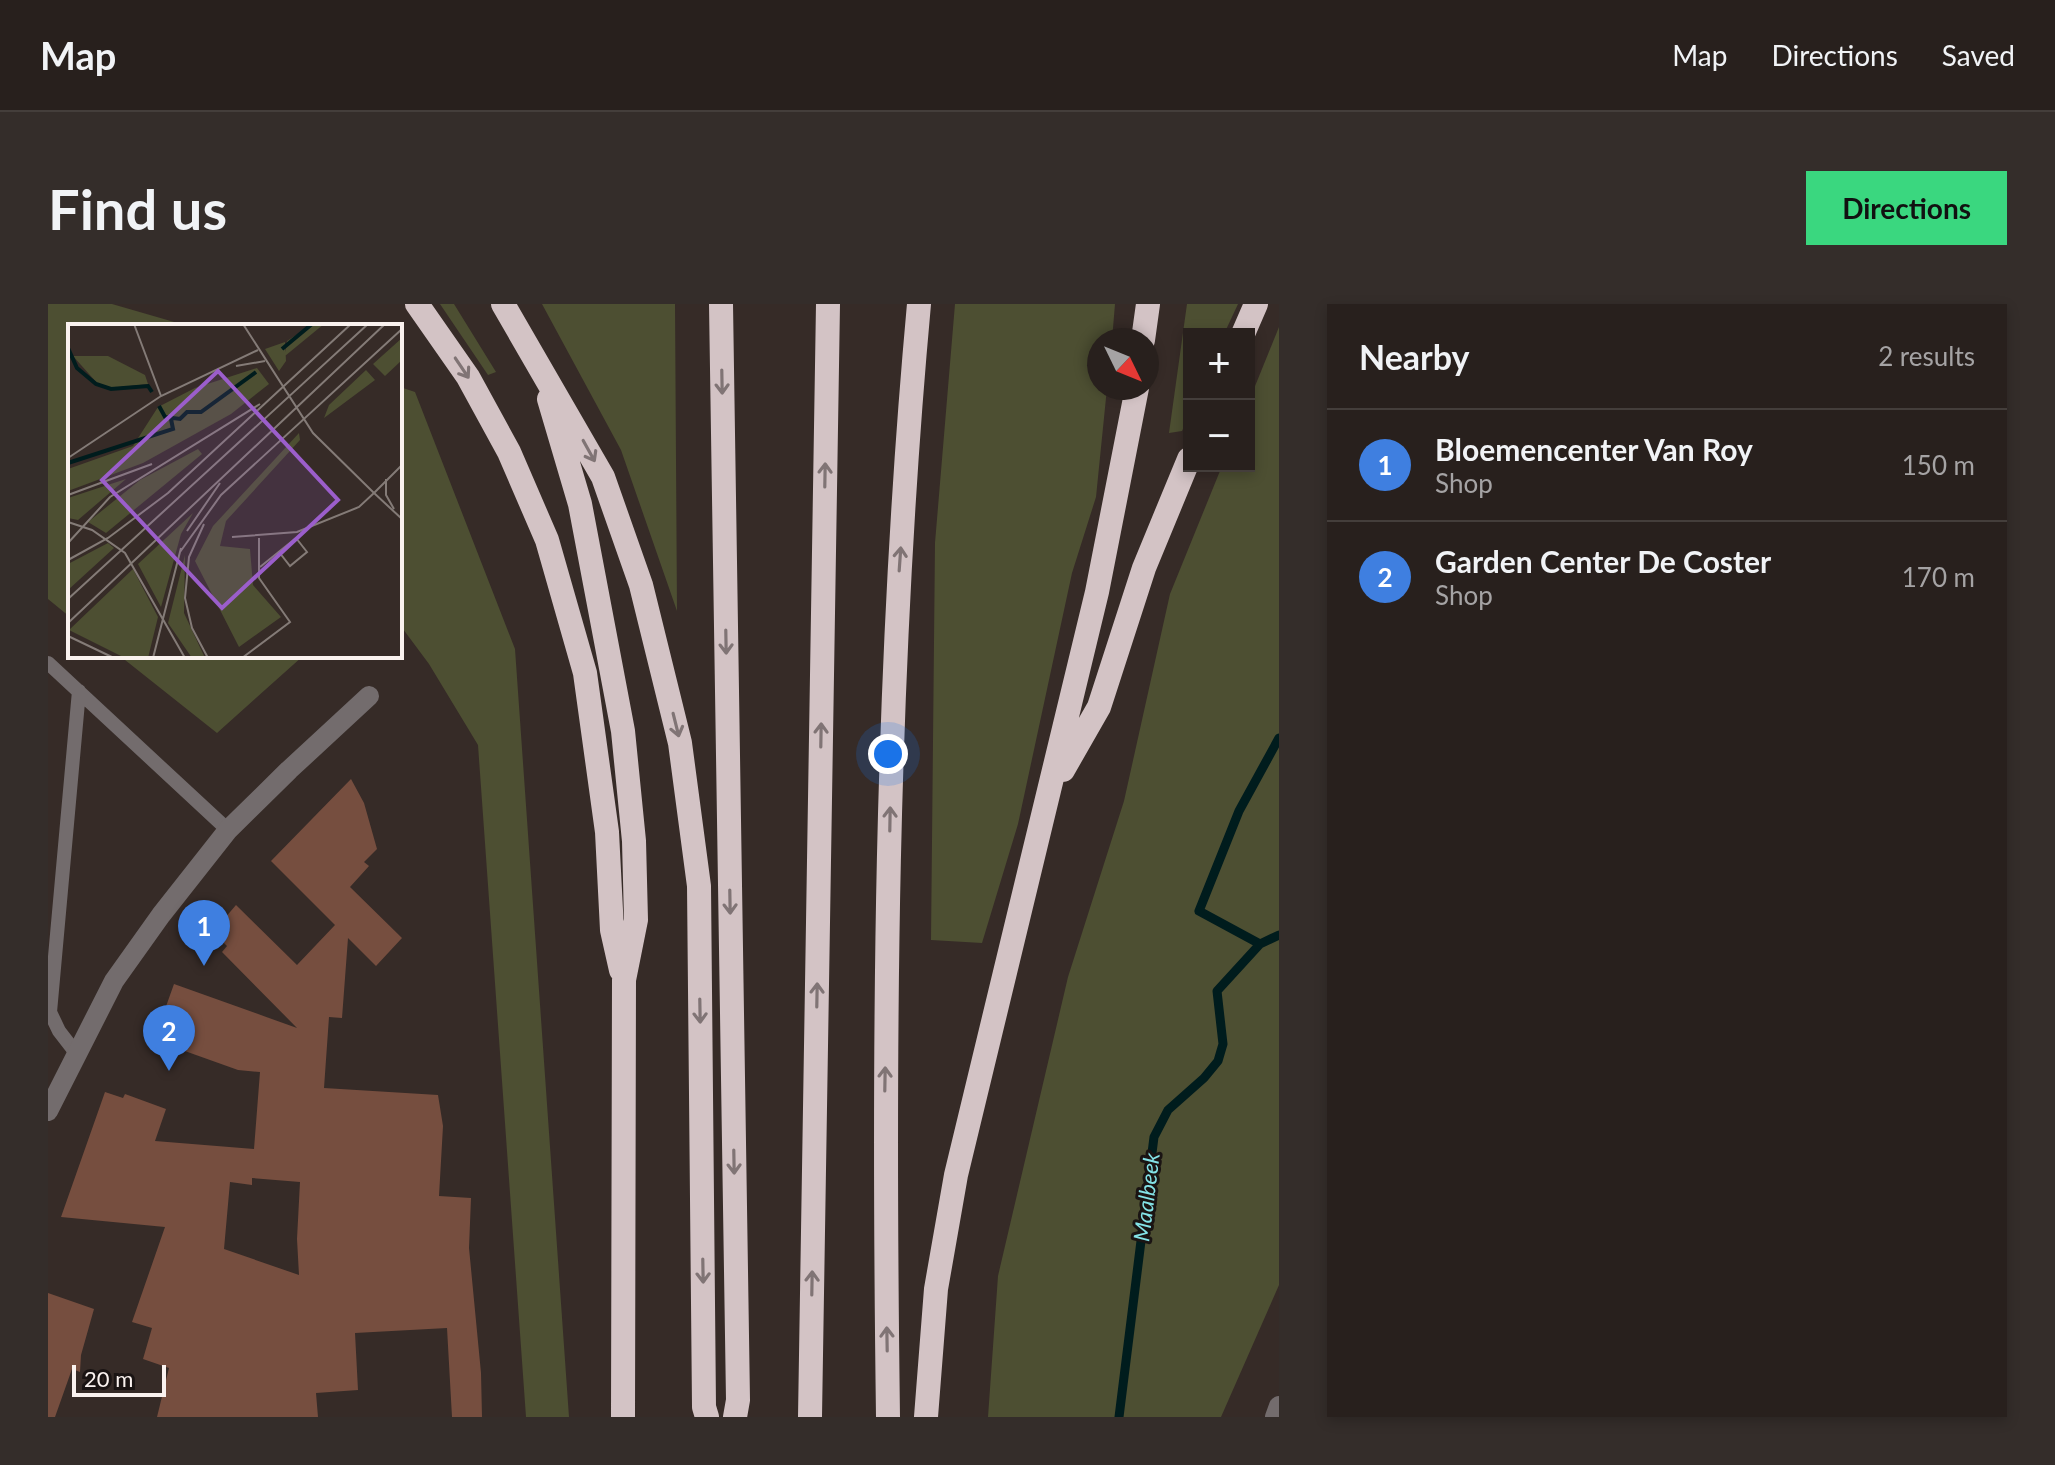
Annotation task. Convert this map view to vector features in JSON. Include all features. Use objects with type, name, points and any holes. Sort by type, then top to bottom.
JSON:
[{"type":"highway","points":[[417,304],[468,377],[509,452],[547,540],[585,673],[607,832],[612,930],[624,980]]},
{"type":"highway","points":[[503,304],[603,477],[641,585],[680,743],[699,886],[704,1407],[707,1417]]},
{"type":"highway","points":[[721,304],[738,1400],[735,1417]]},
{"type":"highway","points":[[810,1417],[828,304]]},
{"type":"highway","points":[[888,1417],[884,1128],[892,726],[898,579],[919,304]]},
{"type":"highway","points":[[1145,328],[1148,304]]},
{"type":"highway","points":[[1246,328],[1256,304]]},
{"type":"highway","points":[[537,359],[580,504],[623,731],[634,841],[636,920],[624,980],[623,1417]]},
{"type":"highway","points":[[926,1417],[936,1289],[956,1175],[1097,592],[1135,400]]},
{"type":"highway","points":[[1049,793],[1099,707],[1144,568],[1184,472]]},
{"type":"street","points":[[48,1111],[114,981],[161,915],[228,830],[369,696]]},
{"type":"street","points":[[1275,1417],[1279,1406]]},
{"type":"lane","points":[[48,663],[228,830]]},
{"type":"lane","points":[[76,1053],[51,1020],[50,1012],[56,861],[79,691]]},
{"type":"green space","points":[[48,304],[112,304],[181,324],[68,324],[68,615],[48,599]]},
{"type":"green space","points":[[440,304],[454,304],[496,372],[488,375]]},
{"type":"green space","points":[[542,304],[675,304],[677,611],[621,450]]},
{"type":"green space","points":[[955,304],[1115,304],[1113,328],[1087,328],[1087,400],[1106,400],[1096,497],[1072,573],[1018,824],[982,943],[931,940],[935,543]]},
{"type":"green space","points":[[1187,304],[1238,304],[1227,328],[1184,328]]},
{"type":"green space","points":[[1279,327],[1279,1285],[1221,1417],[988,1417],[998,1276],[1068,977],[1124,801],[1170,594],[1220,472],[1255,472],[1255,386]]},
{"type":"green space","points":[[1183,333],[1183,429],[1169,433]]},
{"type":"green space","points":[[402,388],[415,392],[515,649],[569,1417],[526,1417],[478,745],[429,664],[402,628]]},
{"type":"green space","points":[[123,658],[301,658],[217,733]]},
{"type":"building","points":[[351,779],[364,803],[377,849],[364,862],[369,866],[350,887],[402,938],[376,966],[348,938],[342,1018],[329,1017],[324,1088],[438,1095],[443,1126],[439,1196],[471,1198],[469,1248],[482,1417],[452,1417],[447,1328],[355,1333],[358,1390],[316,1393],[318,1417],[157,1417],[169,1368],[143,1359],[152,1328],[132,1322],[165,1227],[61,1217],[105,1092],[123,1098],[125,1094],[166,1109],[155,1141],[254,1149],[260,1072],[238,1070],[154,1040],[174,984],[297,1028],[222,952],[227,946],[213,932],[236,905],[297,965],[335,925],[271,861]],"holes":[[[252,1178],[300,1182],[299,1275],[224,1249],[230,1182],[252,1185]]]},
{"type":"building","points":[[48,1293],[94,1309],[81,1355],[80,1372],[72,1369],[55,1417],[48,1417]]},
{"type":"waterway","points":[[1260,944],[1199,911],[1239,811],[1279,738]]},
{"type":"waterway","name":"Maalbeek","points":[[1119,1417],[1154,1137],[1168,1110],[1218,1061],[1223,1044],[1217,991],[1260,944],[1279,935]]},
{"type":"place","name":"Bloemencenter Van Roy","points":[[204,966]]},
{"type":"place","name":"Garden Center De Coster","points":[[169,1071]]}]
